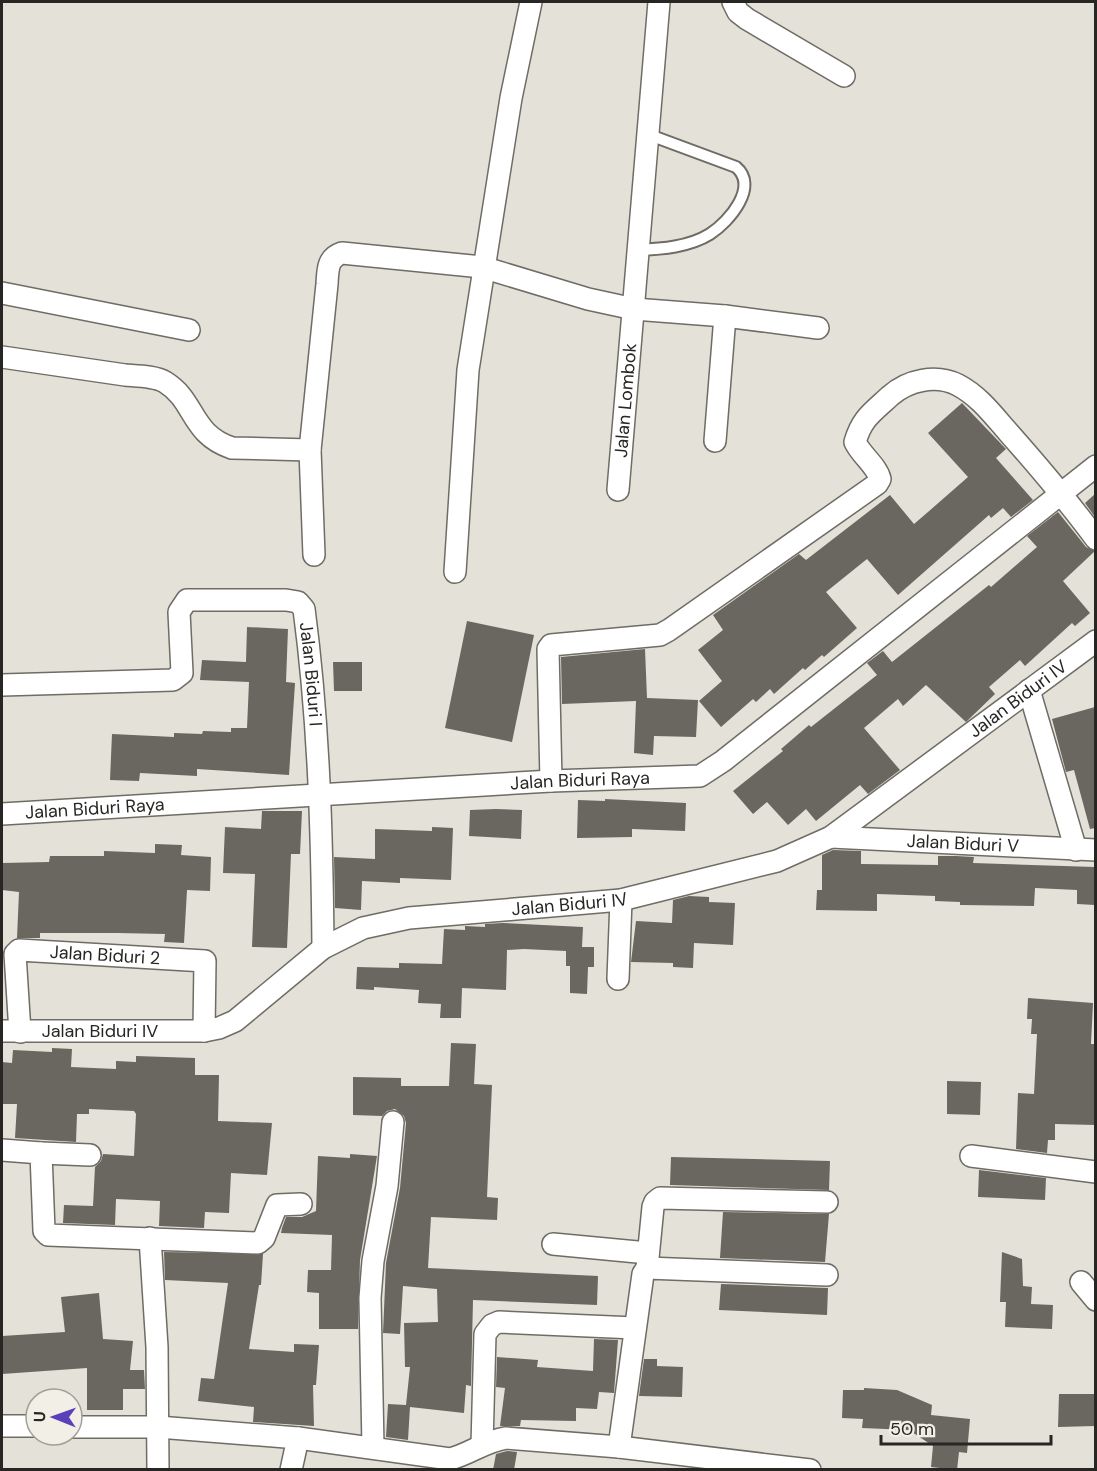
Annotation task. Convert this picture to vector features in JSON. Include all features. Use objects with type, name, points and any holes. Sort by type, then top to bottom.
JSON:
[{"type":"street","points":[[455,572],[468,370],[482,267],[511,98],[531,2]]},
{"type":"street","name":"Jalan Lombok","points":[[618,490],[659,2]]},
{"type":"street","points":[[733,2],[738,12],[747,19],[844,76]]},
{"type":"street","points":[[314,555],[310,450],[327,284],[330,261],[335,255],[342,253],[482,267],[588,299],[634,309],[725,316],[818,328]]},
{"type":"street","points":[[2,293],[189,330]]},
{"type":"street","points":[[715,441],[725,316]]},
{"type":"street","points":[[2,357],[162,380],[183,398],[192,417],[211,440],[232,448],[310,450]]},
{"type":"street","points":[[551,781],[548,649],[551,645],[660,635],[877,483],[879,474],[861,455],[855,442],[861,423],[899,388],[916,381],[932,380],[956,384],[975,395],[1061,492],[1095,539]]},
{"type":"street","name":"Jalan Biduri Raya","points":[[2,814],[551,781],[700,776],[733,754],[1095,466]]},
{"type":"street","name":"Jalan Biduri I","points":[[2,685],[173,680],[182,673],[179,612],[187,600],[298,602],[304,609],[315,692],[321,794]]},
{"type":"street","name":"Jalan Biduri IV","points":[[11,1032],[204,1031],[219,1028],[235,1021],[323,948],[363,928],[409,918],[621,900],[777,861],[831,837],[1095,641]]},
{"type":"street","points":[[1029,690],[1086,850]]},
{"type":"street","points":[[321,794],[323,948]]},
{"type":"street","name":"Jalan Biduri V","points":[[831,837],[1086,850]]},
{"type":"street","points":[[618,979],[621,900]]},
{"type":"street","name":"Jalan Biduri 2","points":[[11,1032],[15,954],[19,950],[205,961],[204,1031]]},
{"type":"street","points":[[373,1447],[370,1298],[374,1253],[387,1186],[393,1122]]},
{"type":"street","points":[[2,1150],[90,1155]]},
{"type":"street","points":[[41,1153],[46,1234],[258,1243],[264,1238],[277,1205],[301,1204]]},
{"type":"street","points":[[971,1156],[1095,1172]]},
{"type":"street","points":[[619,1447],[655,1202],[666,1196],[827,1202]]},
{"type":"street","points":[[150,1238],[157,1347],[158,1470]]},
{"type":"street","points":[[553,1245],[647,1260],[827,1275]]},
{"type":"street","points":[[1081,1282],[1095,1300]]},
{"type":"street","points":[[482,1445],[484,1334],[492,1325],[499,1322],[635,1328]]},
{"type":"street","points":[[2,1426],[24,1426]]},
{"type":"street","points":[[84,1426],[158,1427],[298,1438],[373,1447],[429,1458],[450,1459],[466,1455],[482,1445],[506,1438],[619,1447],[810,1470]]},
{"type":"street","points":[[291,1470],[298,1438]]},
{"type":"lane","points":[[638,250],[670,248],[711,234],[746,192],[743,172],[736,167],[647,134]]},
{"type":"building","points":[[962,403],[1006,449],[996,458],[1033,500],[1011,517],[1003,508],[991,518],[989,515],[898,595],[867,559],[826,592],[857,628],[824,657],[822,655],[805,670],[803,668],[774,694],[770,689],[756,702],[753,699],[721,727],[699,701],[722,681],[698,650],[723,630],[713,615],[799,554],[806,560],[890,495],[914,524],[968,477],[928,433]]},
{"type":"building","points":[[1095,494],[1095,517],[1085,503]]},
{"type":"building","points":[[1058,512],[1086,547],[1095,551],[1063,581],[1090,613],[1075,626],[1072,623],[1025,666],[1020,660],[989,687],[995,694],[966,722],[926,685],[903,706],[898,699],[864,728],[900,770],[868,794],[860,785],[816,821],[806,809],[788,825],[767,802],[753,814],[733,791],[783,751],[781,749],[809,725],[811,727],[877,675],[867,663],[883,651],[892,662],[989,585],[991,587],[1037,547],[1027,536]]},
{"type":"building","points":[[467,621],[534,635],[512,742],[445,728]]},
{"type":"building","points":[[247,627],[288,629],[286,682],[295,683],[289,775],[197,769],[197,776],[140,773],[139,781],[110,780],[112,734],[174,737],[174,733],[202,734],[203,731],[231,732],[231,728],[247,728],[249,682],[200,680],[202,660],[246,662]]},
{"type":"building","points":[[645,649],[647,698],[698,700],[696,737],[654,736],[653,755],[634,753],[636,701],[562,704],[561,657]]},
{"type":"building","points":[[333,662],[362,662],[362,691],[334,691]]},
{"type":"building","points":[[1095,707],[1095,828],[1090,829],[1074,770],[1066,772],[1052,719]]},
{"type":"building","points":[[605,799],[686,803],[685,831],[632,829],[632,837],[577,838],[578,800],[605,801]]},
{"type":"building","points":[[470,810],[522,810],[521,839],[469,836]]},
{"type":"building","points":[[262,811],[302,811],[300,854],[291,854],[287,948],[252,947],[255,874],[223,873],[225,827],[261,829]]},
{"type":"building","points":[[432,827],[453,828],[451,880],[400,878],[400,883],[362,881],[361,910],[335,908],[334,857],[375,859],[375,829],[432,831]]},
{"type":"building","points":[[155,844],[182,845],[181,855],[211,857],[210,891],[187,890],[184,943],[164,942],[165,934],[40,933],[40,938],[17,938],[19,892],[2,890],[2,863],[49,862],[50,856],[104,856],[104,851],[155,853]]},
{"type":"building","points":[[833,850],[861,851],[861,864],[938,865],[938,856],[956,856],[974,857],[973,863],[1095,867],[1095,905],[1077,904],[1077,890],[1035,888],[1034,906],[960,905],[960,902],[935,901],[935,896],[877,894],[877,911],[816,910],[817,890],[822,890],[822,855]]},
{"type":"building","points":[[689,896],[709,897],[709,902],[735,903],[733,945],[694,943],[693,968],[673,967],[673,963],[631,962],[636,921],[672,923],[673,900]]},
{"type":"building","points":[[485,924],[583,927],[582,947],[594,947],[594,967],[588,967],[587,994],[570,993],[570,966],[566,966],[566,951],[524,949],[507,950],[506,990],[462,988],[461,1018],[440,1018],[441,1004],[418,1003],[419,990],[374,987],[374,990],[356,989],[357,967],[399,968],[399,963],[442,964],[444,929],[465,930],[465,926],[485,927]]},
{"type":"building","points":[[1028,998],[1093,1003],[1091,1044],[1095,1044],[1095,1125],[1055,1124],[1055,1140],[1048,1140],[1047,1153],[1016,1149],[1018,1093],[1034,1094],[1037,1034],[1031,1034],[1032,1019],[1027,1019]]},
{"type":"building","points":[[451,1043],[476,1044],[474,1084],[492,1085],[487,1197],[498,1198],[497,1220],[431,1217],[428,1268],[598,1276],[597,1305],[473,1300],[471,1386],[466,1385],[464,1413],[410,1407],[408,1440],[386,1437],[388,1404],[406,1405],[410,1367],[405,1367],[404,1323],[438,1322],[437,1289],[403,1286],[400,1334],[383,1333],[386,1263],[400,1188],[406,1123],[404,1116],[395,1109],[387,1111],[382,1116],[353,1115],[353,1077],[401,1078],[401,1086],[449,1086]]},
{"type":"building","points":[[52,1048],[72,1049],[71,1067],[116,1069],[116,1061],[136,1062],[136,1056],[195,1058],[195,1075],[219,1075],[218,1121],[272,1123],[267,1175],[231,1173],[229,1213],[205,1212],[204,1228],[159,1226],[160,1201],[116,1199],[115,1225],[63,1223],[64,1205],[93,1206],[95,1167],[101,1161],[103,1154],[134,1156],[136,1114],[134,1111],[89,1109],[89,1114],[77,1114],[76,1142],[15,1138],[17,1104],[2,1104],[2,1062],[12,1063],[13,1050],[52,1052]]},
{"type":"building","points":[[947,1081],[981,1082],[980,1115],[947,1114]]},
{"type":"building","points":[[350,1154],[377,1156],[360,1260],[358,1329],[319,1329],[319,1293],[307,1292],[308,1270],[331,1270],[332,1235],[281,1233],[286,1217],[302,1217],[316,1211],[318,1156],[350,1158]]},
{"type":"building","points":[[671,1157],[830,1161],[829,1190],[670,1185]]},
{"type":"building","points":[[979,1170],[1046,1178],[1045,1200],[978,1197]]},
{"type":"building","points":[[723,1212],[829,1214],[825,1262],[720,1258]]},
{"type":"building","points":[[164,1252],[263,1254],[261,1285],[259,1285],[249,1349],[294,1352],[294,1344],[319,1345],[316,1385],[313,1385],[314,1426],[253,1422],[254,1407],[198,1401],[201,1378],[214,1379],[228,1283],[165,1280]]},
{"type":"building","points":[[1002,1252],[1022,1259],[1023,1286],[1032,1287],[1031,1304],[1053,1305],[1052,1329],[1005,1327],[1006,1302],[1000,1302]]},
{"type":"building","points":[[721,1284],[828,1288],[827,1315],[719,1310]]},
{"type":"building","points":[[99,1293],[103,1339],[133,1341],[130,1370],[144,1370],[145,1389],[123,1389],[123,1410],[87,1410],[87,1368],[2,1374],[2,1336],[65,1332],[61,1297]]},
{"type":"building","points":[[594,1339],[618,1340],[614,1393],[599,1392],[597,1409],[576,1408],[576,1421],[521,1420],[520,1426],[500,1426],[505,1388],[496,1387],[497,1357],[538,1360],[537,1367],[593,1371]]},
{"type":"building","points":[[644,1359],[657,1359],[657,1366],[683,1367],[682,1397],[639,1396]]},
{"type":"building","points":[[864,1388],[897,1390],[932,1405],[931,1415],[970,1419],[967,1453],[959,1452],[957,1470],[931,1467],[933,1446],[909,1430],[862,1428],[863,1419],[842,1418],[843,1390],[864,1390]]},
{"type":"building","points":[[1059,1394],[1095,1394],[1095,1426],[1058,1427]]},
{"type":"building","points":[[507,1451],[517,1452],[514,1470],[493,1470],[496,1454]]}]
